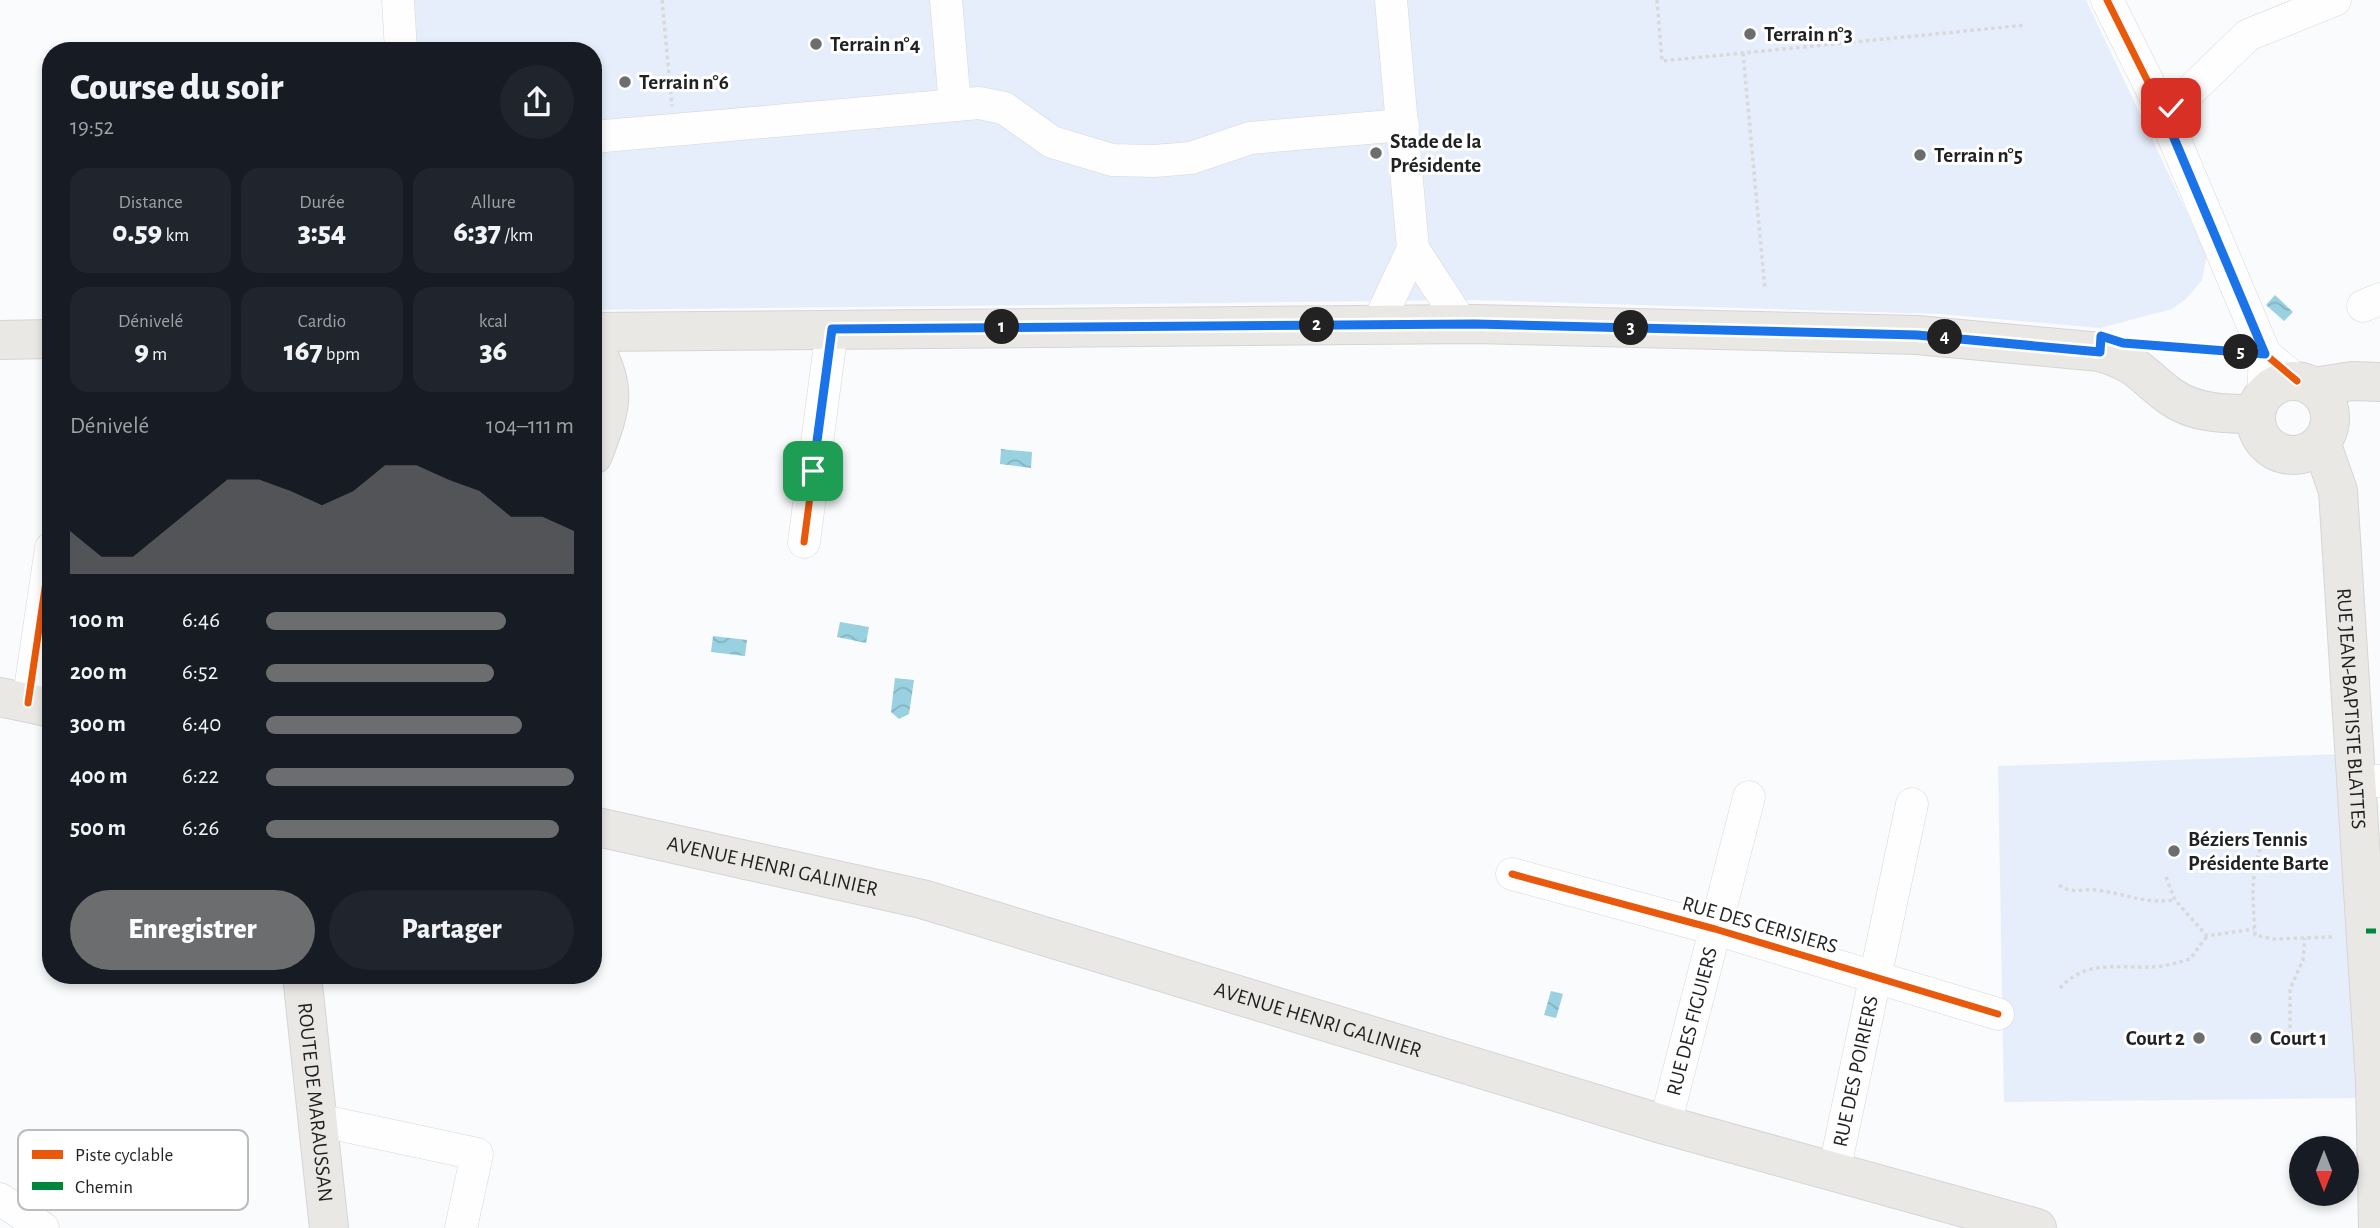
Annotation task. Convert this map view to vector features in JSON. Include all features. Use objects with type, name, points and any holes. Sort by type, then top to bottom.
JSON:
[{"type":"main road","points":[[602,332],[1462,324],[1917,335],[2100,352],[2125,360],[2147,374],[2170,396],[2194,408],[2225,414],[2282,394],[2352,381],[2380,384]]},
{"type":"main road","points":[[0,340],[42,339]]},
{"type":"main road","points":[[602,362],[610,376],[609,408],[602,429]]},
{"type":"main road","points":[[2282,394],[2260,437],[2278,452],[2301,455],[2326,433],[2356,395],[2380,384]]},
{"type":"main road","points":[[2282,394],[2327,403],[2326,433]]},
{"type":"main road","name":"RUE JEAN-BAPTISTE BLATTES","points":[[2326,433],[2338,491],[2369,781],[2378,1120],[2378,1228]]},
{"type":"main road","name":"AVENUE HENRI GALINIER","points":[[602,829],[922,900],[1665,1125],[2037,1228]]},
{"type":"main road","name":"ROUTE DE MARAUSSAN","points":[[303,984],[329,1228]]},
{"type":"street","points":[[398,0],[400,42]]},
{"type":"street","points":[[946,0],[955,105]]},
{"type":"street","points":[[1391,0],[1413,249],[1462,324]]},
{"type":"street","points":[[2107,0],[2163,112],[2282,394]]},
{"type":"street","points":[[2163,112],[2180,101],[2248,35],[2335,0]]},
{"type":"street","points":[[602,136],[979,103],[1004,108],[1052,142],[1112,160],[1154,162],[1191,158],[1250,138],[1402,125]]},
{"type":"street","points":[[1377,325],[1413,249]]},
{"type":"street","points":[[804,542],[832,329]]},
{"type":"street","points":[[26,703],[42,604]]},
{"type":"street","name":"RUE DES FIGUIERS","points":[[1665,1125],[1749,797]]},
{"type":"street","name":"RUE DES POIRIERS","points":[[1834,1172],[1873,976],[1912,804]]},
{"type":"street","name":"RUE DES CERISIERS","points":[[1512,874],[1715,929],[1998,1014]]},
{"type":"street","points":[[318,1120],[477,1154],[461,1228]]},
{"type":"street","points":[[0,1199],[43,1228]]},
{"type":"path","points":[[662,0],[674,130]]},
{"type":"path","points":[[1657,0],[1662,61],[2026,25]]},
{"type":"path","points":[[1743,53],[1765,290]]},
{"type":"path","points":[[2149,345],[2265,354]]},
{"type":"path","points":[[2266,836],[2256,855],[2252,875],[2255,935],[2332,937]]},
{"type":"path","points":[[2166,877],[2175,900],[2207,936]]},
{"type":"path","points":[[2059,886],[2068,891],[2095,890],[2151,903],[2175,900]]},
{"type":"path","points":[[2060,988],[2081,970],[2104,965],[2163,966],[2190,960],[2207,936],[2254,929]]},
{"type":"path","points":[[2290,1035],[2290,989],[2304,960],[2305,938]]},
{"type":"shaded area","name":"Stade de la Présidente","points":[[384,0],[2086,0],[2207,255],[2202,280],[2186,299],[2172,309],[2100,328],[1939,314],[1473,300],[602,310],[602,42],[392,42]]},
{"type":"shaded area","name":"Béziers Tennis Présidente Barte","points":[[2342,754],[2362,1098],[2004,1102],[1998,766]]},
{"type":"water","points":[[2275,295],[2293,312],[2284,321],[2266,305]]},
{"type":"water","points":[[1001,449],[1032,452],[1031,468],[1000,464]]},
{"type":"water","points":[[840,622],[869,627],[866,643],[837,637]]},
{"type":"water","points":[[713,636],[747,640],[745,656],[711,652]]},
{"type":"water","points":[[895,678],[914,680],[909,714],[899,719],[891,712]]},
{"type":"water","points":[[1551,991],[1563,994],[1556,1018],[1544,1015]]},
{"type":"marked path","points":[[2366,931],[2380,931]]},
{"type":"cycle path","points":[[2107,0],[2163,112],[2265,354],[2297,381]]},
{"type":"cycle path","points":[[804,542],[832,329]]},
{"type":"cycle path","points":[[28,703],[42,609]]},
{"type":"cycle path","points":[[1512,874],[1715,929],[1998,1014]]},
{"type":"place","name":"Terrain n°3","points":[[1750,34]]},
{"type":"place","name":"Terrain n°4","points":[[816,44]]},
{"type":"place","name":"Terrain n°6","points":[[625,82]]},
{"type":"place","name":"Stade de la Présidente","points":[[1376,153]]},
{"type":"place","name":"Terrain n°5","points":[[1920,155]]},
{"type":"place","name":"Béziers Tennis Présidente Barte","points":[[2174,851]]},
{"type":"place","name":"Court 2","points":[[2199,1038]]},
{"type":"place","name":"Court 1","points":[[2256,1038]]},
{"type":"route","points":[[813,471],[832,329],[1475,324],[1917,335],[2100,352],[2101,336],[2123,343],[2265,354],[2163,112],[2171,108]]}]
